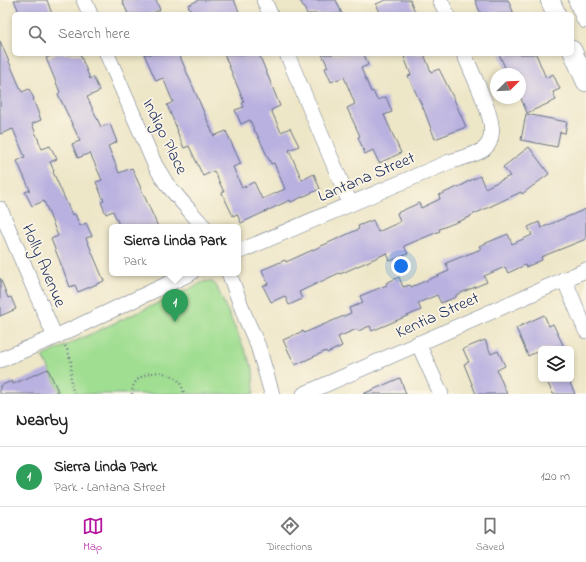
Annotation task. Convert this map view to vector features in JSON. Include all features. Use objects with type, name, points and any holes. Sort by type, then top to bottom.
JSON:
[{"type":"main road","points":[[550,0],[555,12]]},
{"type":"main road","points":[[578,0],[586,18]]},
{"type":"main road","points":[[574,55],[586,82]]},
{"type":"street","points":[[84,0],[89,12]]},
{"type":"street","points":[[264,0],[269,12]]},
{"type":"street","points":[[440,0],[445,12]]},
{"type":"street","name":"Indigo Place","points":[[108,56],[155,165],[166,183],[201,224]]},
{"type":"street","points":[[288,56],[350,203]]},
{"type":"street","name":"Lantana Street","points":[[241,251],[350,203],[449,162],[484,150],[490,140],[492,131],[491,123],[488,111],[465,56]]},
{"type":"street","name":"Holly Avenue","points":[[0,209],[59,340]]},
{"type":"street","name":"Kentia Street","points":[[304,394],[586,270]]},
{"type":"street","points":[[0,360],[59,340],[185,276]]},
{"type":"street","points":[[230,276],[258,346],[272,394]]},
{"type":"street","points":[[564,279],[586,331]]},
{"type":"street","points":[[418,343],[441,394]]},
{"type":"path","points":[[59,340],[69,353],[71,361],[70,378],[73,392],[75,394]]},
{"type":"path","points":[[132,394],[132,386],[140,377],[154,372],[168,374],[177,379],[183,388],[184,394]]},
{"type":"green space","points":[[206,281],[212,282],[216,285],[253,369],[254,394],[61,394],[43,356]]},
{"type":"building","points":[[14,0],[47,0],[51,12],[19,12]]},
{"type":"building","points":[[122,0],[156,0],[160,10],[155,12],[127,12]]},
{"type":"building","points":[[199,0],[234,0],[239,12],[191,12],[188,5]]},
{"type":"building","points":[[300,0],[336,0],[341,12],[306,12]]},
{"type":"building","points":[[386,0],[410,0],[415,12],[380,12],[376,4]]},
{"type":"building","points":[[475,0],[508,0],[513,12],[480,12]]},
{"type":"building","points":[[0,41],[22,92],[29,89],[34,99],[41,120],[32,124],[42,149],[50,146],[57,159],[50,162],[72,215],[75,214],[80,226],[86,223],[92,236],[86,238],[104,281],[78,292],[75,285],[70,287],[51,239],[58,236],[44,201],[32,206],[25,192],[30,190],[17,161],[25,157],[13,129],[0,134]]},
{"type":"building","points":[[51,56],[81,56],[90,79],[93,77],[100,91],[87,97],[101,127],[110,124],[117,142],[108,146],[119,173],[132,168],[157,224],[119,224],[113,211],[106,214],[101,202],[104,201],[96,182],[102,180],[90,153],[78,158],[72,144],[80,141],[58,94],[60,92],[46,58]]},
{"type":"building","points":[[145,56],[180,56],[214,136],[226,131],[241,164],[233,167],[242,188],[254,182],[262,199],[285,189],[274,163],[271,164],[250,120],[241,124],[235,110],[244,107],[242,103],[244,102],[225,56],[260,56],[280,106],[271,110],[281,132],[290,128],[299,146],[289,150],[302,180],[314,174],[320,189],[291,202],[290,200],[241,223],[237,214],[233,216],[214,171],[203,176],[189,146],[184,148],[167,105],[173,102],[163,78],[156,81]]},
{"type":"building","points":[[323,56],[365,56],[368,65],[361,68],[371,92],[373,91],[377,100],[386,97],[392,112],[384,115],[401,153],[379,163],[373,150],[365,154],[358,137],[360,136],[347,108],[355,104],[344,77],[331,82],[325,68],[328,67]]},
{"type":"building","points":[[404,56],[425,56],[431,72],[439,69],[466,127],[435,139],[424,110],[408,76],[411,75]]},
{"type":"building","points":[[500,56],[537,56],[546,78],[553,74],[560,89],[553,92],[556,100],[527,113],[523,104],[526,104],[526,68],[505,68]]},
{"type":"building","points":[[526,114],[567,122],[565,133],[560,132],[557,147],[521,140]]},
{"type":"building","points":[[529,147],[549,174],[522,194],[521,192],[470,217],[439,229],[440,231],[404,246],[408,254],[390,261],[387,253],[340,274],[339,273],[299,292],[302,299],[289,305],[285,296],[271,302],[263,286],[268,284],[262,270],[285,260],[286,262],[359,229],[358,226],[373,220],[378,232],[400,222],[397,213],[419,203],[421,208],[440,199],[439,195],[480,176],[485,188],[510,176],[503,167]]},
{"type":"building","points":[[586,209],[586,239],[541,257],[542,260],[526,267],[525,265],[508,273],[505,267],[484,276],[487,282],[441,303],[437,295],[418,303],[421,310],[372,331],[370,326],[358,331],[357,329],[338,337],[342,346],[327,353],[326,351],[295,365],[283,340],[303,331],[304,333],[351,313],[349,308],[363,303],[360,296],[387,285],[386,283],[399,277],[403,287],[410,285],[411,287],[449,271],[446,263],[481,249],[479,246],[508,234],[512,244],[532,235],[528,227],[539,222],[541,228]]},
{"type":"building","points":[[0,278],[8,298],[11,297],[16,309],[0,316]]},
{"type":"building","points":[[544,315],[549,326],[553,324],[564,346],[538,346],[538,351],[528,356],[516,328]]},
{"type":"building","points":[[485,340],[491,354],[498,351],[505,366],[497,370],[507,394],[476,394],[464,364],[469,362],[463,349]]},
{"type":"building","points":[[48,369],[58,391],[52,394],[0,394],[0,386],[12,381],[13,384]]},
{"type":"building","points":[[400,378],[406,394],[363,394]]},
{"type":"building","points":[[547,382],[569,382],[575,394],[553,394]]},
{"type":"place","name":"Sierra Linda Park","points":[[175,322]]}]
